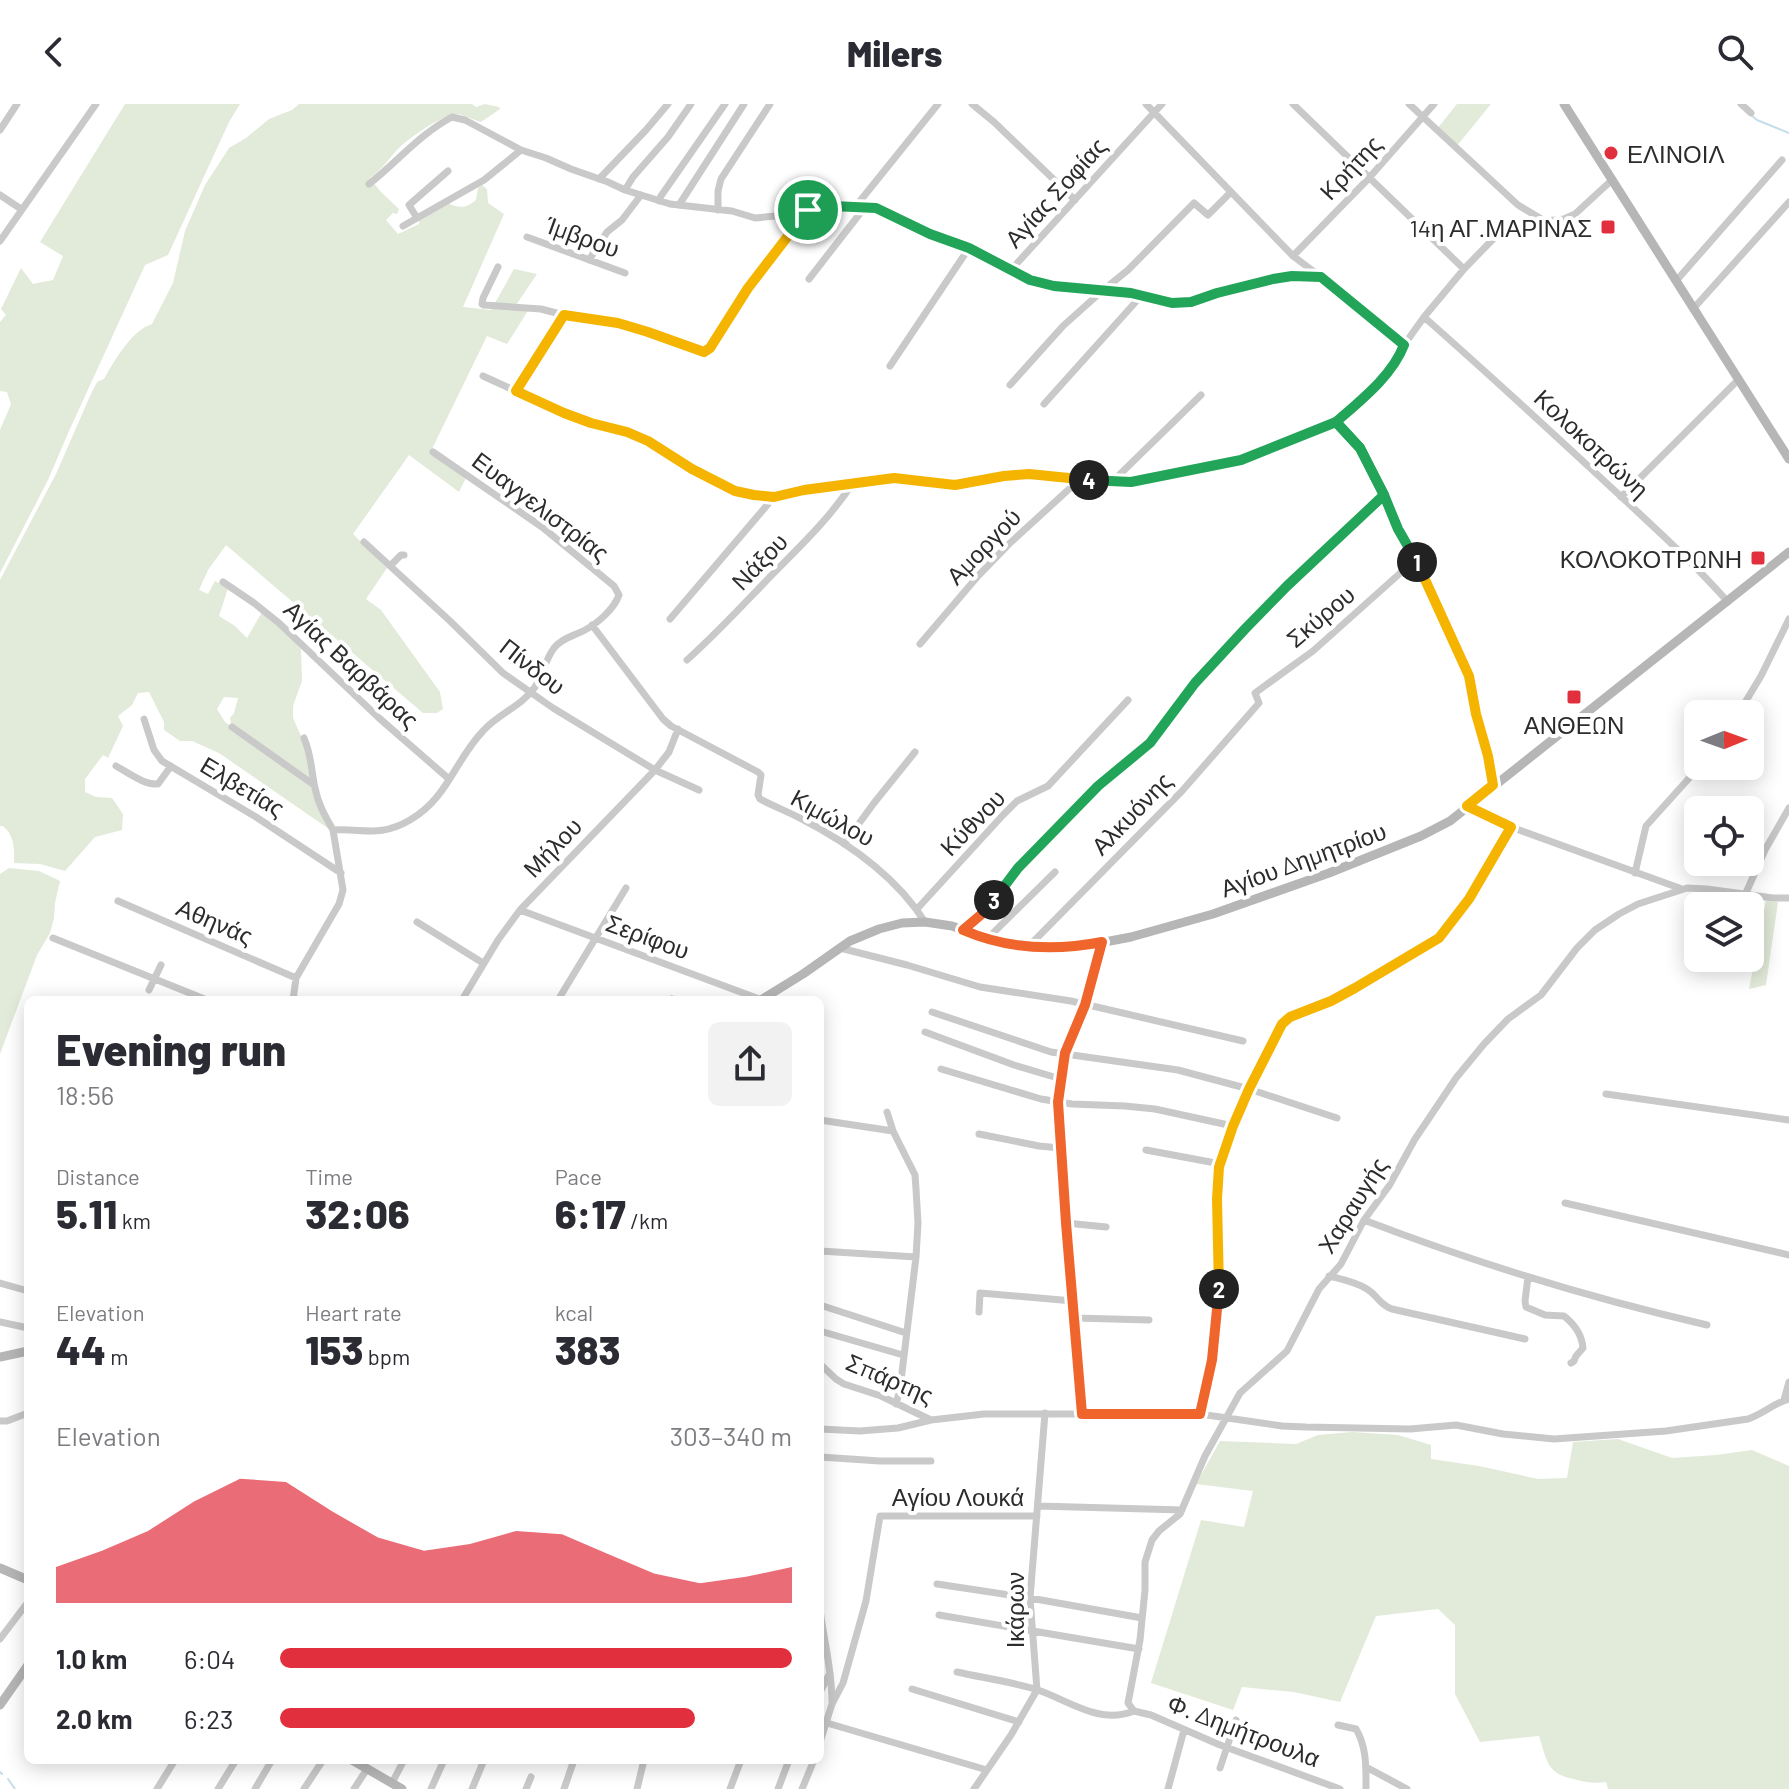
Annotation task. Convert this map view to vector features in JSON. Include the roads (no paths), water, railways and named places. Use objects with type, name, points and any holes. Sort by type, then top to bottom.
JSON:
[{"type":"street","points":[[0,130],[17,104]]},
{"type":"street","points":[[0,241],[96,104]]},
{"type":"street","points":[[599,179],[668,104]]},
{"type":"street","points":[[625,190],[691,104]]},
{"type":"street","points":[[659,201],[725,104]]},
{"type":"street","points":[[679,205],[744,104]]},
{"type":"street","points":[[718,210],[721,179],[770,104]]},
{"type":"street","points":[[809,279],[938,104]]},
{"type":"street","points":[[972,104],[1075,200]]},
{"type":"street","points":[[1146,104],[1293,256],[1404,345]]},
{"type":"street","name":"Αγίας Σοφίας","points":[[1010,271],[1162,104]]},
{"type":"street","points":[[1293,104],[1464,269]]},
{"type":"street","points":[[1409,104],[1518,205],[1544,221]]},
{"type":"street","name":"Κρήτης","points":[[1293,256],[1369,178],[1434,104]]},
{"type":"street","points":[[1564,104],[1789,459]]},
{"type":"street","points":[[1741,104],[1751,113]]},
{"type":"street","points":[[369,184],[419,140],[452,117],[465,120],[521,150],[659,201],[734,211],[754,218],[832,206],[876,208],[930,234],[969,248],[1030,280],[1054,286],[1141,296],[1172,303],[1191,302],[1273,279],[1321,277]]},
{"type":"street","points":[[403,226],[484,180],[521,150]]},
{"type":"street","points":[[1676,281],[1782,160]]},
{"type":"street","points":[[417,218],[409,205],[448,171]]},
{"type":"street","points":[[483,376],[564,413],[648,441],[735,491],[754,495],[774,497],[894,478],[955,485],[1029,474],[1131,482],[1241,460],[1336,422],[1384,376],[1424,317],[1497,235],[1527,223],[1564,219],[1575,214],[1612,180]]},
{"type":"street","points":[[1010,385],[1063,326],[1128,270],[1194,203],[1208,215],[1231,192]]},
{"type":"street","points":[[0,195],[21,209]]},
{"type":"street","points":[[589,260],[609,230],[622,220],[641,195]]},
{"type":"street","points":[[1693,309],[1789,202]]},
{"type":"street","points":[[498,267],[483,298],[484,305],[541,309],[618,323],[704,352],[710,348],[748,288],[808,210]]},
{"type":"street","name":"Ίμβρου","points":[[527,237],[625,273]]},
{"type":"street","points":[[890,366],[969,248]]},
{"type":"street","points":[[1044,404],[1141,296]]},
{"type":"street","points":[[516,391],[564,315]]},
{"type":"street","name":"Κολοκοτρώνη","points":[[1424,317],[1706,576],[1728,602]]},
{"type":"street","points":[[1621,497],[1738,380]]},
{"type":"street","points":[[1112,482],[1201,395]]},
{"type":"street","points":[[1336,422],[1360,448],[1398,529],[1416,559],[1469,676],[1493,785]]},
{"type":"street","name":"Ευαγγελιστρίας","points":[[333,830],[375,832],[391,829],[409,821],[436,800],[483,731],[530,693],[554,648],[592,625],[618,600],[618,591],[614,586],[542,527],[433,452]]},
{"type":"street","name":"Αμοργού","points":[[920,644],[1009,544],[1080,479]]},
{"type":"street","name":"Νάξου","points":[[687,660],[813,534],[853,483]]},
{"type":"street","points":[[963,930],[983,913],[1018,868],[1098,786],[1150,743],[1195,683],[1245,629],[1384,495]]},
{"type":"street","points":[[670,619],[774,497]]},
{"type":"street","name":"Πίνδου","points":[[364,542],[503,673],[530,693],[655,770],[699,790]]},
{"type":"street","name":"Αγίου Δημητρίου","points":[[768,996],[870,931],[902,923],[952,926],[1006,945],[1084,946],[1131,937],[1213,914],[1329,873],[1434,830],[1789,552]]},
{"type":"street","points":[[391,565],[404,555]]},
{"type":"street","name":"Σκύρου","points":[[1259,703],[1255,693],[1313,651],[1416,559]]},
{"type":"street","name":"Αγίας Βαρβάρας","points":[[223,582],[279,623],[449,779]]},
{"type":"street","points":[[1746,700],[1789,619]]},
{"type":"street","name":"Κιμώλου","points":[[592,625],[663,719],[758,772],[761,775],[760,799],[801,819],[872,862],[900,889],[925,922]]},
{"type":"street","name":"Κύθνου","points":[[917,909],[1017,801],[1048,786],[1128,700]]},
{"type":"street","name":"Αλκυόνης","points":[[1028,947],[1182,791],[1259,703]]},
{"type":"street","name":"Ελβετίας","points":[[144,719],[154,750],[162,761],[341,873]]},
{"type":"street","points":[[232,727],[314,785]]},
{"type":"street","name":"Μήλου","points":[[464,996],[520,910],[655,770],[669,752],[678,729]]},
{"type":"street","points":[[294,996],[296,978],[339,904],[343,890],[333,830],[320,806],[311,755],[304,738]]},
{"type":"street","points":[[844,844],[915,752]]},
{"type":"street","points":[[116,766],[155,785],[171,766]]},
{"type":"street","points":[[1635,873],[1646,826],[1687,780]]},
{"type":"street","points":[[1467,806],[1511,827],[1682,889]]},
{"type":"street","points":[[1746,892],[1789,808]]},
{"type":"street","points":[[1200,1414],[1212,1360],[1220,1284],[1217,1199],[1221,1164],[1249,1089],[1282,1024],[1290,1017],[1343,995],[1439,938],[1469,899],[1511,827]]},
{"type":"street","points":[[987,939],[1055,872]]},
{"type":"street","points":[[560,996],[626,888]]},
{"type":"street","name":"Χαραυγής","points":[[1134,1711],[1128,1703],[1139,1649],[1148,1550],[1159,1531],[1180,1514],[1205,1456],[1240,1393],[1287,1351],[1306,1312],[1329,1276],[1341,1264],[1364,1220],[1389,1186],[1415,1139],[1456,1078],[1497,1029],[1541,995],[1595,930],[1638,904],[1682,889],[1726,892]]},
{"type":"street","name":"Χαραυγής","points":[[1764,896],[1789,898]]},
{"type":"street","name":"Αθηνάς","points":[[118,901],[296,978]]},
{"type":"street","name":"Σερίφου","points":[[520,910],[751,996]]},
{"type":"street","points":[[417,922],[483,963]]},
{"type":"street","points":[[53,938],[197,996]]},
{"type":"street","points":[[1082,1414],[1058,1102],[1065,1053],[1085,1005],[1102,942]]},
{"type":"street","points":[[839,948],[980,987],[1085,1005],[1243,1041]]},
{"type":"street","points":[[149,990],[161,965]]},
{"type":"street","points":[[932,1012],[1051,1052],[1178,1070],[1337,1118]]},
{"type":"street","points":[[925,1032],[1061,1079]]},
{"type":"street","points":[[941,1069],[1058,1102],[1155,1109],[1233,1126]]},
{"type":"street","points":[[1606,1094],[1789,1120]]},
{"type":"street","points":[[887,1112],[915,1175],[918,1223],[896,1404]]},
{"type":"street","points":[[824,1121],[893,1131]]},
{"type":"street","points":[[979,1134],[1060,1148]]},
{"type":"street","points":[[1146,1150],[1221,1164]]},
{"type":"street","points":[[1565,1203],[1789,1255]]},
{"type":"street","points":[[1364,1220],[1528,1277],[1707,1325]]},
{"type":"street","points":[[1066,1223],[1106,1227]]},
{"type":"street","points":[[824,1251],[916,1257]]},
{"type":"street","points":[[1329,1276],[1369,1290],[1387,1308],[1525,1339]]},
{"type":"street","points":[[1528,1277],[1526,1307],[1545,1315],[1564,1316],[1576,1329],[1583,1348],[1571,1363]]},
{"type":"street","points":[[0,1283],[24,1290]]},
{"type":"street","points":[[979,1312],[980,1293],[1073,1301]]},
{"type":"street","points":[[824,1306],[906,1333]]},
{"type":"street","points":[[1075,1318],[1149,1320]]},
{"type":"street","points":[[0,1322],[24,1327]]},
{"type":"street","points":[[824,1332],[903,1355]]},
{"type":"street","points":[[0,1357],[24,1352]]},
{"type":"street","name":"Σπάρτης","points":[[824,1368],[844,1384],[881,1396],[931,1420],[961,1415],[1045,1413],[1200,1414],[1306,1427],[1410,1429],[1456,1425],[1554,1439],[1666,1431],[1748,1419],[1786,1399]]},
{"type":"street","points":[[1786,1399],[1789,1382]]},
{"type":"street","name":"Ικάρων","points":[[1037,1690],[1030,1598],[1045,1413]]},
{"type":"street","points":[[0,1421],[24,1415]]},
{"type":"street","points":[[824,1429],[898,1428],[931,1420]]},
{"type":"street","points":[[824,1457],[931,1461]]},
{"type":"street","points":[[1038,1506],[1182,1510]]},
{"type":"street","name":"Αγίου Λουκά","points":[[832,1704],[843,1683],[866,1601],[880,1516],[1037,1516]]},
{"type":"street","points":[[0,1568],[24,1578]]},
{"type":"street","points":[[937,1584],[1142,1618]]},
{"type":"street","points":[[0,1639],[24,1607]]},
{"type":"street","points":[[939,1615],[1139,1649]]},
{"type":"street","points":[[824,1641],[831,1672],[832,1704],[824,1731]]},
{"type":"street","points":[[0,1705],[24,1671]]},
{"type":"street","points":[[824,1685],[831,1672]]},
{"type":"street","points":[[957,1672],[1037,1690],[1106,1717],[1134,1711]]},
{"type":"street","points":[[912,1689],[1019,1722]]},
{"type":"street","points":[[974,1789],[1037,1690]]},
{"type":"street","name":"Φ. Δημήτρουλα","points":[[1134,1711],[1340,1789]]},
{"type":"street","points":[[1220,1768],[1236,1720]]},
{"type":"street","points":[[827,1723],[987,1770]]},
{"type":"street","points":[[1338,1725],[1356,1729],[1361,1736],[1366,1789]]},
{"type":"street","points":[[1168,1789],[1184,1730]]},
{"type":"street","points":[[157,1789],[173,1764]]},
{"type":"street","points":[[218,1789],[234,1764]]},
{"type":"street","points":[[255,1789],[270,1764]]},
{"type":"street","points":[[304,1789],[320,1764]]},
{"type":"street","points":[[359,1764],[399,1787],[403,1764]]},
{"type":"street","points":[[431,1789],[442,1764]]},
{"type":"street","points":[[472,1789],[482,1764]]},
{"type":"street","points":[[564,1789],[573,1764]]},
{"type":"street","points":[[637,1789],[643,1764]]},
{"type":"street","points":[[730,1789],[739,1764]]},
{"type":"street","points":[[778,1789],[787,1764]]},
{"type":"street","points":[[802,1789],[812,1764]]},
{"type":"street","points":[[1366,1767],[1407,1789]]},
{"type":"street","points":[[354,1789],[367,1769]]},
{"type":"street","points":[[526,1789],[531,1777]]},
{"type":"waterway","points":[[1751,115],[1789,133]]},
{"type":"waterway","points":[[8,1779],[15,1789]]},
{"type":"place","name":"ΕΛΙΝΟΙΛ","points":[[1611,153]]},
{"type":"place","name":"14η ΑΓ.ΜΑΡΙΝΑΣ","points":[[1608,227]]},
{"type":"place","name":"ΚΟΛΟΚΟΤΡΩΝΗ","points":[[1758,558]]},
{"type":"place","name":"ΑΝΘΕΩΝ","points":[[1574,697]]}]
